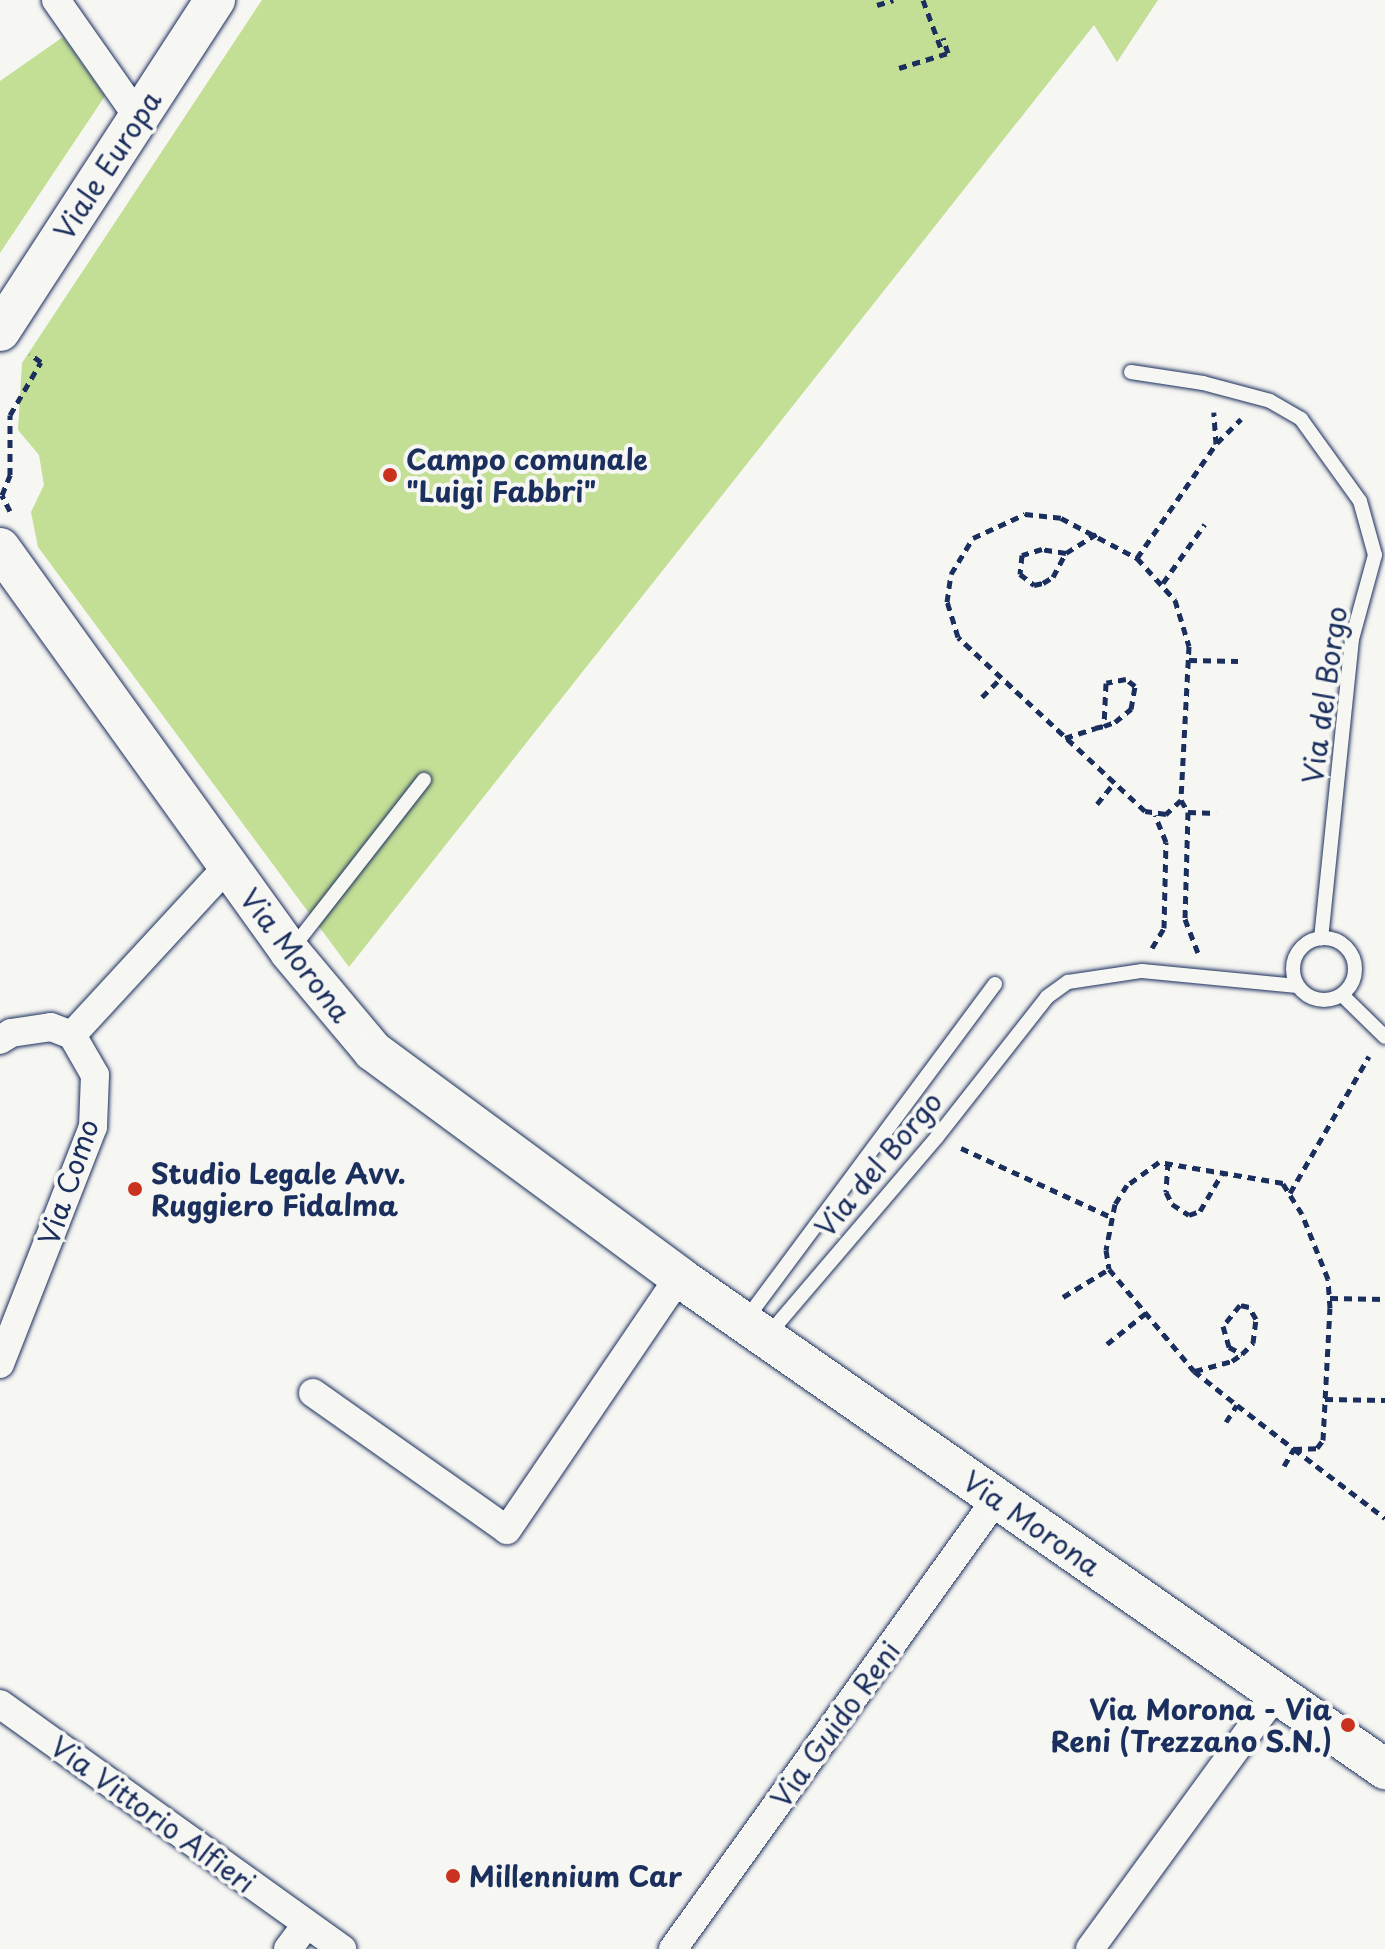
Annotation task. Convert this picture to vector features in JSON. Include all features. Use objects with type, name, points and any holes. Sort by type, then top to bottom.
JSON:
[{"type":"main road","name":"Viale Europa","points":[[0,331],[215,0]]},
{"type":"main road","name":"Via Morona","points":[[0,548],[290,952],[373,1051],[679,1277],[1385,1769]]},
{"type":"street","points":[[56,0],[138,117]]},
{"type":"street","points":[[0,1040],[11,1033],[51,1027],[72,1035],[227,867]]},
{"type":"street","name":"Via Como","points":[[0,1364],[93,1127],[95,1075],[72,1035]]},
{"type":"street","points":[[313,1393],[507,1530],[679,1277]]},
{"type":"street","name":"Via Guido Reni","points":[[673,1949],[997,1498]]},
{"type":"street","points":[[1090,1949],[1275,1695]]},
{"type":"street","name":"Via Vittorio Alfieri","points":[[0,1704],[342,1949]]},
{"type":"street","points":[[288,1949],[307,1924]]},
{"type":"lane","name":"Via del Borgo","points":[[1131,372],[1203,383],[1270,401],[1301,419],[1360,501],[1375,555],[1352,639],[1321,938]]},
{"type":"lane","points":[[290,952],[424,780]]},
{"type":"lane","points":[[1321,938],[1341,942],[1353,958],[1354,979],[1342,995],[1313,999],[1297,986],[1296,954],[1321,938]]},
{"type":"lane","name":"Via del Borgo","points":[[755,1330],[937,1137],[1047,997],[1068,982],[1142,971],[1297,986]]},
{"type":"lane","points":[[755,1330],[995,984]]},
{"type":"lane","points":[[1342,995],[1383,1036]]},
{"type":"path","points":[[877,5],[893,0]]},
{"type":"path","points":[[923,0],[943,54]]},
{"type":"path","points":[[899,68],[948,53],[943,38]]},
{"type":"path","points":[[2,495],[10,475],[10,415],[41,362]]},
{"type":"path","points":[[1137,558],[1216,444],[1217,421],[1203,383]]},
{"type":"path","points":[[1142,971],[1144,955],[1164,928],[1166,842],[1155,815],[1114,783],[971,653],[950,620],[951,574],[961,551],[991,526],[1025,514],[1061,518],[1097,534],[1137,558],[1163,583],[1182,616],[1189,660],[1181,800],[1188,812],[1185,919],[1211,979]]},
{"type":"path","points":[[1163,583],[1205,524]]},
{"type":"path","points":[[1066,553],[1042,549],[1022,555],[1020,574],[1034,585],[1043,583],[1053,577],[1066,553],[1097,534]]},
{"type":"path","points":[[1189,660],[1238,661]]},
{"type":"path","points":[[982,697],[1000,679]]},
{"type":"path","points":[[1064,738],[1104,726],[1131,709],[1136,697],[1135,686],[1126,679],[1106,683],[1104,726]]},
{"type":"path","points":[[1097,804],[1114,783]]},
{"type":"path","points":[[1155,815],[1172,810],[1181,800]]},
{"type":"path","points":[[1188,812],[1216,813]]},
{"type":"path","points":[[1289,1194],[1383,1036]]},
{"type":"path","points":[[937,1137],[1109,1216]]},
{"type":"path","points":[[1168,1162],[1166,1192],[1180,1212],[1189,1215],[1200,1211],[1223,1172]]},
{"type":"path","points":[[1294,1449],[1317,1448],[1323,1440],[1330,1298],[1317,1246],[1283,1183],[1168,1162],[1145,1169],[1127,1185],[1109,1216],[1109,1269],[1194,1371],[1294,1449],[1385,1518]]},
{"type":"path","points":[[1063,1297],[1109,1269]]},
{"type":"path","points":[[1330,1298],[1385,1299]]},
{"type":"path","points":[[1194,1371],[1242,1354],[1257,1329],[1249,1307],[1240,1305],[1223,1326],[1229,1347],[1242,1354]]},
{"type":"path","points":[[1107,1344],[1146,1313]]},
{"type":"path","points":[[1325,1399],[1385,1400]]},
{"type":"path","points":[[1226,1422],[1237,1405]]},
{"type":"path","points":[[1284,1466],[1294,1449]]},
{"type":"green space","name":"Campo comunale \"Luigi Fabbri\"","points":[[262,0],[1158,0],[1117,62],[1094,25],[349,967],[38,547],[31,512],[44,485],[39,455],[18,430],[22,363]]},
{"type":"green space","points":[[63,37],[105,96],[0,253],[0,81]]},
{"type":"place","name":"Campo comunale \"Luigi Fabbri\"","points":[[390,475]]},
{"type":"place","name":"Studio Legale Avv. Ruggiero Fidalma","points":[[135,1189]]},
{"type":"place","name":"Via Morona - Via Reni (Trezzano S.N.)","points":[[1348,1725]]},
{"type":"place","name":"Millennium Car","points":[[453,1876]]}]
